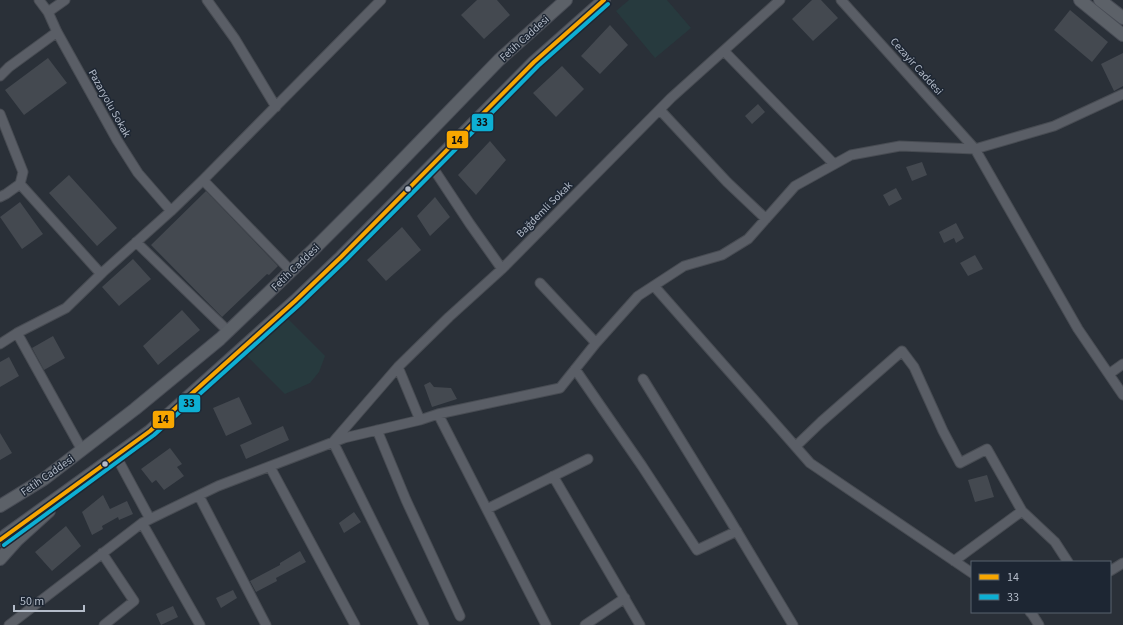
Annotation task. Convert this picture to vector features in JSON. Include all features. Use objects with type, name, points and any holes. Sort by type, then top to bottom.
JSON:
[{"type":"main road","name":"Fetih Caddesi","points":[[0,506],[44,479],[82,450],[135,409],[228,332],[379,184],[499,60],[566,0]]},
{"type":"main road","points":[[2,537],[150,431],[295,301],[341,257],[534,62],[604,0]]},
{"type":"main road","points":[[1080,0],[1123,35]]},
{"type":"main road","points":[[1100,0],[1123,18]]},
{"type":"main road","points":[[0,499],[24,492]]},
{"type":"main road","points":[[0,559],[17,540],[48,513],[63,494]]},
{"type":"street","name":"Pazaryolu Sokak","points":[[39,0],[48,12],[57,32],[117,140],[138,173],[171,211]]},
{"type":"street","points":[[48,12],[66,0]]},
{"type":"street","points":[[207,0],[235,39],[276,107]]},
{"type":"street","points":[[0,344],[17,333],[66,308],[203,180],[381,0]]},
{"type":"street","name":"Bağdemli Sokak","points":[[333,442],[398,367],[449,317],[502,269],[660,110],[780,0]]},
{"type":"street","name":"Cezayir Caddesi","points":[[841,0],[975,149],[1078,329],[1123,395]]},
{"type":"street","points":[[0,76],[9,67],[57,32]]},
{"type":"street","points":[[724,51],[834,164]]},
{"type":"street","points":[[9,625],[146,521],[218,486],[344,438],[420,420],[438,414],[560,388],[596,343],[638,296],[684,266],[722,255],[748,239],[795,186],[850,154],[900,146],[975,149],[1054,126],[1123,94]]},
{"type":"street","points":[[660,110],[727,182],[766,219]]},
{"type":"street","points":[[0,114],[22,172],[20,184],[0,197]]},
{"type":"street","points":[[431,165],[502,269]]},
{"type":"street","points":[[203,180],[291,271]]},
{"type":"street","points":[[20,184],[101,274]]},
{"type":"street","points":[[136,242],[228,332]]},
{"type":"street","points":[[540,283],[596,343]]},
{"type":"street","points":[[654,286],[810,463],[971,572]]},
{"type":"street","points":[[17,333],[82,450]]},
{"type":"street","points":[[796,446],[902,351],[914,367],[943,431],[960,463],[987,449],[1022,511],[1055,542],[1067,561]]},
{"type":"street","points":[[1109,374],[1123,364]]},
{"type":"street","points":[[398,367],[420,420]]},
{"type":"street","points":[[575,369],[642,466],[697,550],[736,531]]},
{"type":"street","points":[[643,379],[793,625]]},
{"type":"street","points":[[438,414],[546,625]]},
{"type":"street","points":[[377,430],[406,500],[460,616]]},
{"type":"street","points":[[333,442],[424,625]]},
{"type":"street","points":[[116,456],[146,521],[200,625]]},
{"type":"street","points":[[487,509],[588,459]]},
{"type":"street","points":[[270,466],[355,625]]},
{"type":"street","points":[[553,476],[640,625]]},
{"type":"street","points":[[198,496],[266,625]]},
{"type":"street","points":[[954,561],[1022,511]]},
{"type":"street","points":[[102,553],[134,601],[104,625]]},
{"type":"street","points":[[1111,570],[1123,563]]},
{"type":"street","points":[[585,625],[624,598]]},
{"type":"street","points":[[1031,613],[1040,625]]},
{"type":"green space","points":[[629,0],[667,0],[691,28],[655,58],[616,11]]},
{"type":"green space","points":[[286,317],[325,356],[319,372],[310,383],[285,394],[246,355]]},
{"type":"building","points":[[477,0],[497,0],[510,15],[484,39],[461,15]]},
{"type":"building","points":[[812,0],[821,0],[838,18],[813,41],[792,19]]},
{"type":"building","points":[[1070,10],[1108,42],[1092,62],[1054,30]]},
{"type":"building","points":[[610,25],[628,45],[600,74],[581,56]]},
{"type":"building","points":[[1123,53],[1123,86],[1114,91],[1101,64]]},
{"type":"building","points":[[48,58],[67,83],[24,115],[5,90]]},
{"type":"building","points":[[562,66],[584,89],[556,117],[533,93]]},
{"type":"building","points":[[758,104],[765,112],[752,124],[745,116]]},
{"type":"building","points":[[490,141],[506,160],[476,195],[458,175]]},
{"type":"building","points":[[922,162],[927,175],[912,181],[906,167]]},
{"type":"building","points":[[69,175],[117,228],[97,246],[49,193]]},
{"type":"building","points":[[896,188],[902,199],[889,206],[883,195]]},
{"type":"building","points":[[206,191],[278,266],[269,275],[267,274],[222,317],[151,245]]},
{"type":"building","points":[[435,197],[450,217],[430,236],[417,216]]},
{"type":"building","points":[[20,202],[43,234],[22,249],[0,217]]},
{"type":"building","points":[[956,223],[964,238],[956,243],[954,238],[944,243],[939,232]]},
{"type":"building","points":[[402,227],[421,250],[386,281],[367,260]]},
{"type":"building","points":[[975,255],[983,269],[968,276],[960,263]]},
{"type":"building","points":[[133,259],[151,279],[119,306],[102,287]]},
{"type":"building","points":[[182,310],[200,330],[158,365],[143,346]]},
{"type":"building","points":[[53,336],[65,358],[44,370],[32,348]]},
{"type":"building","points":[[9,357],[19,376],[0,387],[0,362]]},
{"type":"building","points":[[430,382],[434,387],[451,388],[457,399],[432,407],[424,385]]},
{"type":"building","points":[[239,397],[252,424],[226,436],[213,408]]},
{"type":"building","points":[[283,426],[289,440],[246,459],[240,445]]},
{"type":"building","points":[[0,433],[12,453],[0,460]]},
{"type":"building","points":[[170,448],[182,464],[177,467],[184,476],[164,490],[156,480],[152,483],[141,469]]},
{"type":"building","points":[[987,475],[994,497],[975,502],[968,480]]},
{"type":"building","points":[[103,495],[110,509],[127,501],[133,514],[119,520],[118,517],[102,526],[103,529],[92,535],[82,512]]},
{"type":"building","points":[[354,512],[361,522],[344,533],[339,523]]},
{"type":"building","points":[[66,526],[81,546],[52,571],[35,552]]},
{"type":"building","points":[[300,551],[306,562],[276,578],[277,581],[256,592],[250,581],[280,565],[280,563]]},
{"type":"building","points":[[233,590],[237,598],[221,608],[216,598]]},
{"type":"building","points":[[173,606],[178,617],[161,625],[156,614]]},
{"type":"transit line","name":"14","points":[[0,540],[150,431],[295,301],[341,257],[534,62],[604,0]]},
{"type":"transit line","name":"33","points":[[4,545],[154,435],[299,305],[345,261],[538,66],[608,4]]}]
